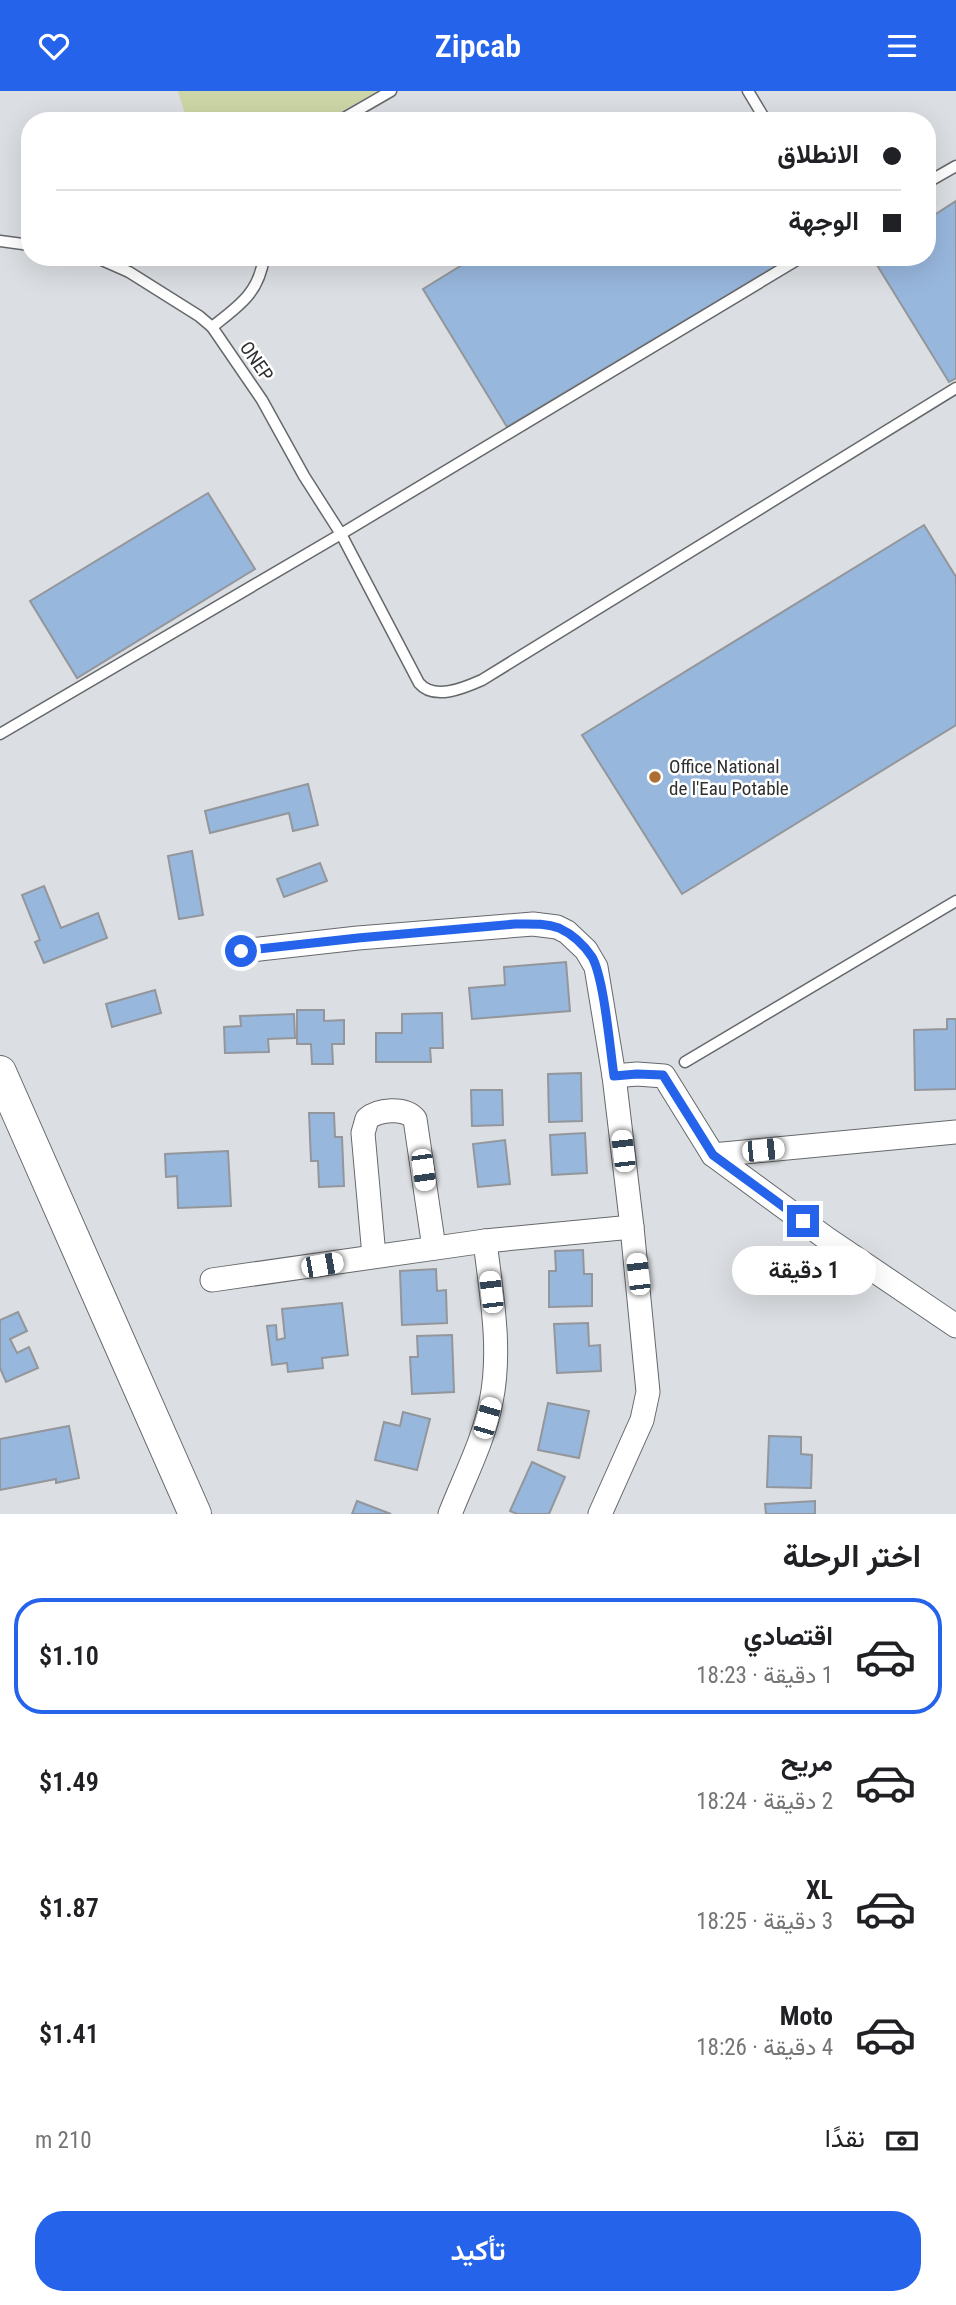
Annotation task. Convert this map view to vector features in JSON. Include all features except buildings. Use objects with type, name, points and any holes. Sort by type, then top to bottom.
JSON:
[{"type":"street","points":[[241,951],[358,938],[533,924],[557,927],[576,939],[593,959],[599,980],[614,1076],[648,1392],[642,1420],[600,1514]]},
{"type":"street","points":[[0,1072],[173,1514]]},
{"type":"street","points":[[614,1076],[664,1076],[713,1155],[825,1238],[956,1327]]},
{"type":"street","points":[[374,1256],[363,1133],[367,1119],[377,1113],[407,1112],[416,1121],[434,1248]]},
{"type":"street","points":[[0,1118],[195,1514]]},
{"type":"street","points":[[713,1155],[956,1132]]},
{"type":"street","points":[[212,1280],[485,1241],[632,1227]]},
{"type":"street","points":[[450,1514],[487,1418],[493,1388],[494,1318],[485,1241]]},
{"type":"lane","points":[[355,112],[391,91]]},
{"type":"lane","points":[[748,91],[761,112]]},
{"type":"lane","points":[[936,178],[956,166]]},
{"type":"lane","points":[[0,241],[21,244]]},
{"type":"lane","name":"ONEP","points":[[116,266],[130,272],[212,327],[262,400],[304,476],[341,534],[419,683],[430,691],[457,689],[482,680],[956,388]]},
{"type":"lane","points":[[212,327],[245,302],[262,273],[263,266]]},
{"type":"lane","points":[[0,734],[341,534],[787,266]]},
{"type":"lane","points":[[685,1062],[956,901]]},
{"type":"green space","points":[[178,91],[378,91],[341,112],[184,112]]},
{"type":"place","name":"Office National de l'Eau Potable","points":[[655,777]]},
{"type":"route","points":[[241,951],[515,924],[557,927],[576,939],[593,959],[599,980],[614,1076],[663,1075],[713,1155],[803,1221]]}]
